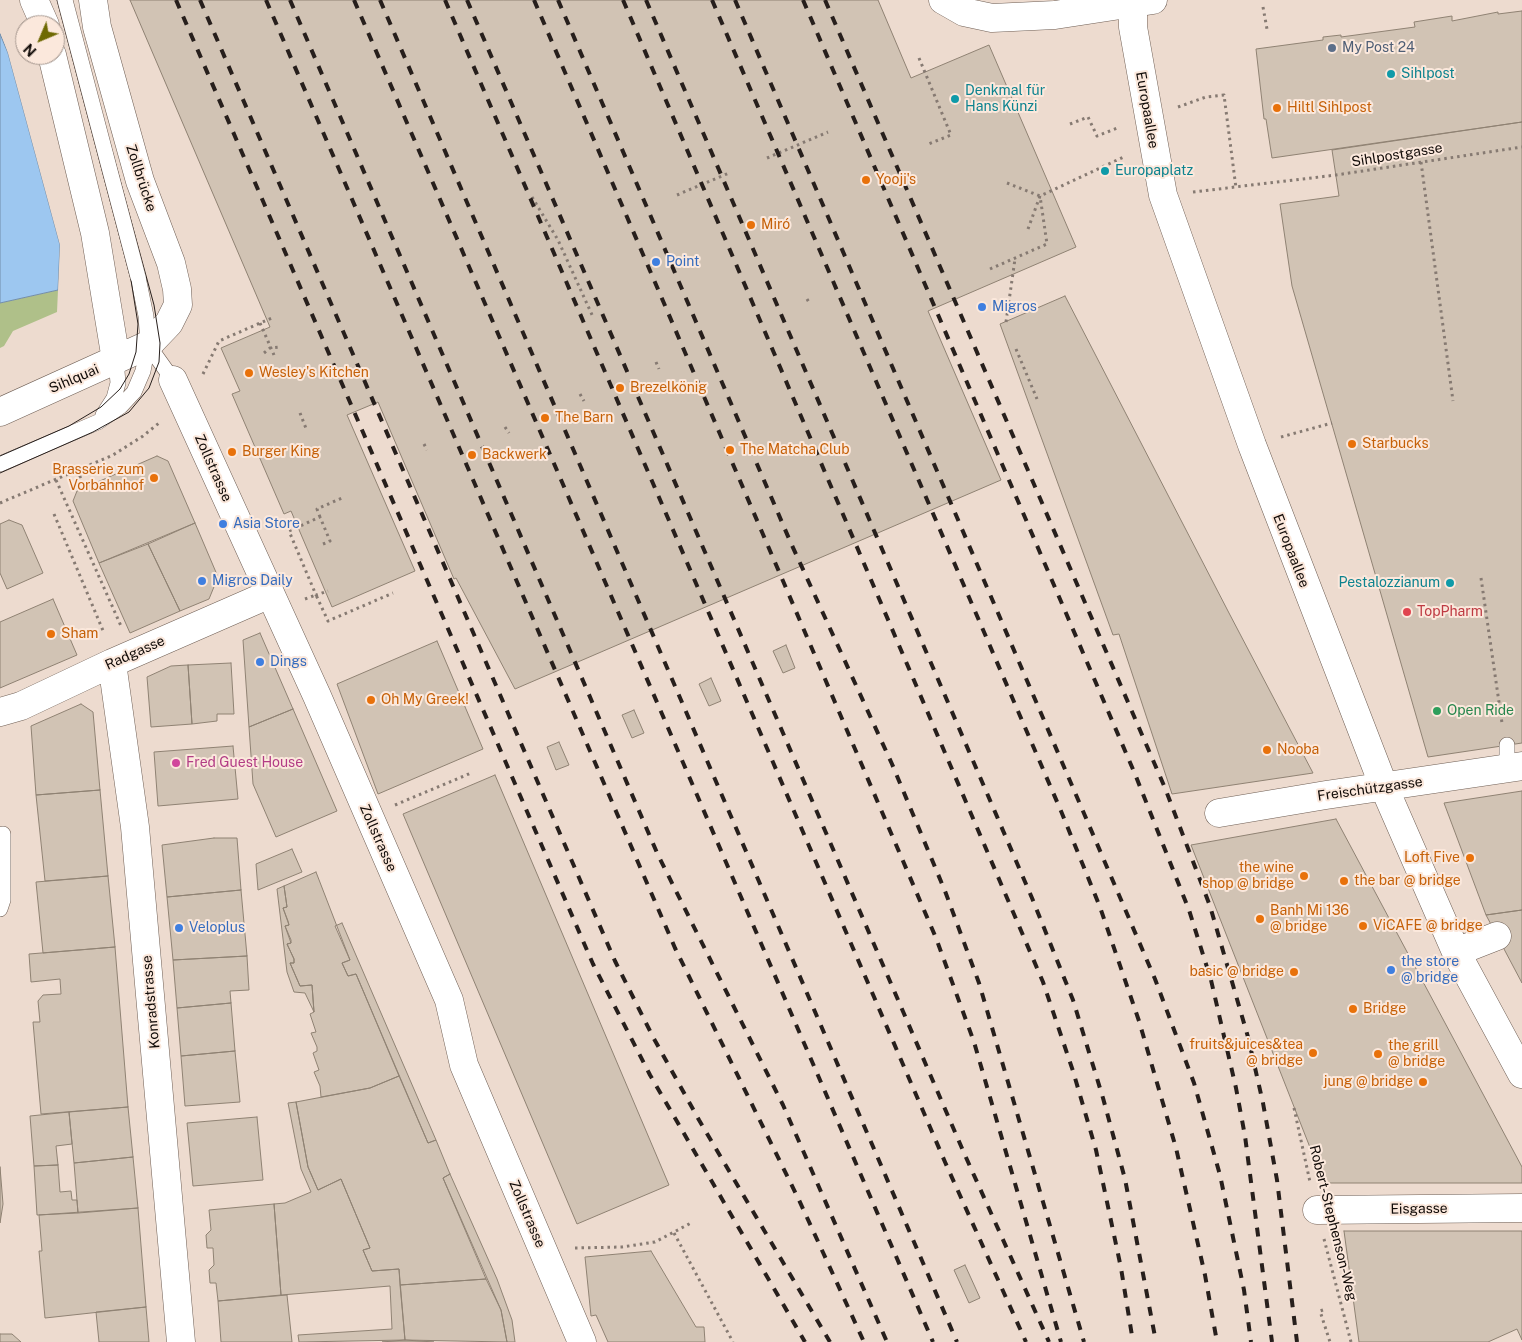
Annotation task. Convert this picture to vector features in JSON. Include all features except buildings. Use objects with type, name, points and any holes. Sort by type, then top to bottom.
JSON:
[{"type":"street","points":[[34,0],[41,15]]},
{"type":"street","name":"Zollbrücke","points":[[93,0],[97,27],[140,181],[171,263],[177,289],[178,305],[169,323],[148,345]]},
{"type":"street","points":[[943,0],[964,12],[992,18],[1055,15],[1143,2]]},
{"type":"street","name":"Europaallee","points":[[1143,2],[1134,37],[1163,195],[1252,445],[1384,787],[1456,952],[1522,1074]]},
{"type":"street","points":[[54,65],[95,233],[116,360]]},
{"type":"street","name":"Sihlquai","points":[[0,412],[148,345]]},
{"type":"street","name":"Zollstrasse","points":[[173,380],[270,594],[449,1000],[464,1065],[582,1342]]},
{"type":"street","name":"Radgasse","points":[[0,712],[21,706],[110,652],[270,594]]},
{"type":"street","name":"Konradstrasse","points":[[110,652],[135,827],[181,1342]]},
{"type":"street","name":"Freischützgasse","points":[[1219,813],[1384,787],[1512,760]]},
{"type":"street","points":[[1456,952],[1497,936]]},
{"type":"street","name":"Eisgasse","points":[[1316,1210],[1522,1208]]},
{"type":"lane","name":"Zollbrücke","points":[[0,464],[98,422],[121,406],[134,392],[143,371],[148,345],[146,316],[138,277],[65,0]]},
{"type":"lane","name":"Zollstrasse","points":[[148,345],[173,380]]},
{"type":"lane","points":[[98,422],[114,398],[118,383],[116,360]]},
{"type":"lane","points":[[0,909],[4,892],[3,834]]},
{"type":"path","points":[[1263,7],[1267,29]]},
{"type":"path","points":[[919,58],[951,135],[926,145]]},
{"type":"path","points":[[1226,112],[1236,188]]},
{"type":"path","points":[[767,158],[828,132]]},
{"type":"path","name":"Sihlpostgasse","points":[[1227,189],[1522,147]]},
{"type":"path","points":[[1421,162],[1454,401]]},
{"type":"path","points":[[1028,229],[1040,196],[1098,169]]},
{"type":"path","points":[[677,196],[729,172]]},
{"type":"path","points":[[1007,183],[1040,196]]},
{"type":"path","points":[[532,196],[558,240],[593,317]]},
{"type":"path","points":[[990,269],[1047,244],[1040,196]]},
{"type":"path","points":[[1006,322],[1016,258]]},
{"type":"path","points":[[807,299],[810,304]]},
{"type":"path","points":[[219,341],[274,317]]},
{"type":"path","points":[[260,323],[274,355]]},
{"type":"path","points":[[264,353],[270,348],[279,347]]},
{"type":"path","points":[[1016,349],[1037,399]]},
{"type":"path","points":[[656,362],[659,369]]},
{"type":"path","points":[[580,394],[584,401]]},
{"type":"path","points":[[300,414],[308,431]]},
{"type":"path","points":[[1252,445],[1332,424]]},
{"type":"path","points":[[505,426],[509,433]]},
{"type":"path","points":[[424,444],[427,450]]},
{"type":"path","points":[[77,470],[84,488]]},
{"type":"path","points":[[56,480],[122,630]]},
{"type":"path","points":[[322,544],[330,541],[316,509],[342,498]]},
{"type":"path","points":[[54,514],[110,652]]},
{"type":"path","points":[[320,517],[289,531],[328,621],[393,593]]},
{"type":"path","points":[[1481,578],[1503,728]]},
{"type":"path","points":[[301,600],[328,591]]},
{"type":"path","points":[[408,799],[471,773]]},
{"type":"path","name":"Robert-Stephenson-Weg","points":[[1294,1108],[1316,1210],[1352,1342]]},
{"type":"path","points":[[568,1248],[622,1247],[655,1242],[691,1222]]},
{"type":"path","points":[[674,1233],[733,1342]]},
{"type":"path","points":[[1323,1310],[1320,1312],[1330,1342]]},
{"type":"green space","points":[[58,290],[57,312],[13,331],[4,346],[0,348],[0,303]]},
{"type":"water","points":[[0,34],[8,53],[60,245],[58,290],[0,303]]},
{"type":"pier","points":[[0,31],[11,52],[62,245],[60,290],[58,292],[60,245],[8,53]]},
{"type":"tram line","points":[[0,456],[69,426],[101,407],[120,389],[129,374],[136,352],[138,324],[131,280],[57,0]]},
{"type":"tram line","points":[[0,473],[93,432],[129,412],[149,388],[159,362],[160,343],[154,305],[71,0]]},
{"type":"railway","points":[[176,0],[593,964],[650,1075],[805,1342]]},
{"type":"railway","points":[[200,0],[615,961],[653,1037],[699,1120],[830,1342]]},
{"type":"railway","points":[[266,0],[675,948],[799,1200],[864,1342]]},
{"type":"railway","points":[[290,0],[658,855],[783,1105],[887,1342]]},
{"type":"railway","points":[[354,0],[933,1342]]},
{"type":"railway","points":[[380,0],[957,1342]]},
{"type":"railway","points":[[445,0],[945,1162],[1026,1342]]},
{"type":"railway","points":[[467,0],[964,1153],[1049,1342]]},
{"type":"railway","points":[[534,0],[936,938],[974,1042],[1061,1342]]},
{"type":"railway","points":[[558,0],[790,541],[892,764],[945,891],[979,983],[1084,1342]]},
{"type":"railway","points":[[623,0],[1043,982],[1073,1071],[1096,1150],[1121,1268],[1133,1342]]},
{"type":"railway","points":[[646,0],[1032,898],[1073,1000],[1125,1179],[1156,1342]]},
{"type":"railway","points":[[712,0],[1061,811],[1100,907],[1139,1021],[1176,1148],[1205,1275],[1217,1342]]},
{"type":"railway","points":[[735,0],[1155,979],[1194,1083],[1220,1175],[1244,1290],[1251,1342]]},
{"type":"railway","points":[[803,0],[1135,774],[1189,910],[1211,980],[1236,1088],[1245,1136],[1272,1342]]},
{"type":"railway","points":[[825,0],[1165,788],[1210,906],[1248,1037],[1263,1103],[1277,1180],[1297,1342]]},
{"type":"place","name":"My Post 24","points":[[1332,48]]},
{"type":"place","name":"Sihlpost","points":[[1391,74]]},
{"type":"place","name":"Denkmal für Hans Künzi","points":[[955,99]]},
{"type":"place","name":"Hiltl Sihlpost","points":[[1277,108]]},
{"type":"place","name":"Europaplatz","points":[[1105,171]]},
{"type":"place","name":"Yooji's","points":[[866,180]]},
{"type":"place","name":"Miró","points":[[751,225]]},
{"type":"place","name":"Point","points":[[656,262]]},
{"type":"place","name":"Migros","points":[[982,307]]},
{"type":"place","name":"Wesley's Kitchen","points":[[249,373]]},
{"type":"place","name":"Brezelkönig","points":[[620,388]]},
{"type":"place","name":"The Barn","points":[[545,418]]},
{"type":"place","name":"Starbucks","points":[[1352,444]]},
{"type":"place","name":"The Matcha Club","points":[[730,450]]},
{"type":"place","name":"Burger King","points":[[232,452]]},
{"type":"place","name":"Backwerk","points":[[472,455]]},
{"type":"place","name":"Brasserie zum Vorbahnhof","points":[[154,478]]},
{"type":"place","name":"Asia Store","points":[[223,524]]},
{"type":"place","name":"Migros Daily","points":[[202,581]]},
{"type":"place","name":"Pestalozzianum","points":[[1450,583]]},
{"type":"place","name":"TopPharm","points":[[1407,612]]},
{"type":"place","name":"Sham","points":[[51,634]]},
{"type":"place","name":"Dings","points":[[260,662]]},
{"type":"place","name":"Oh My Greek!","points":[[371,700]]},
{"type":"place","name":"Open Ride","points":[[1437,711]]},
{"type":"place","name":"Nooba","points":[[1267,750]]},
{"type":"place","name":"Fred Guest House","points":[[176,763]]},
{"type":"place","name":"Loft Five","points":[[1470,858]]},
{"type":"place","name":"the wine shop @ bridge","points":[[1304,876]]},
{"type":"place","name":"the bar @ bridge","points":[[1344,881]]},
{"type":"place","name":"Banh Mi 136 @ bridge","points":[[1260,919]]},
{"type":"place","name":"ViCAFE @ bridge","points":[[1363,926]]},
{"type":"place","name":"Veloplus","points":[[179,928]]},
{"type":"place","name":"the store @ bridge","points":[[1391,970]]},
{"type":"place","name":"basic @ bridge","points":[[1294,972]]},
{"type":"place","name":"Bridge","points":[[1353,1009]]},
{"type":"place","name":"fruits&juices&tea @ bridge","points":[[1313,1053]]},
{"type":"place","name":"the grill @ bridge","points":[[1378,1054]]},
{"type":"place","name":"jung @ bridge","points":[[1423,1082]]}]
